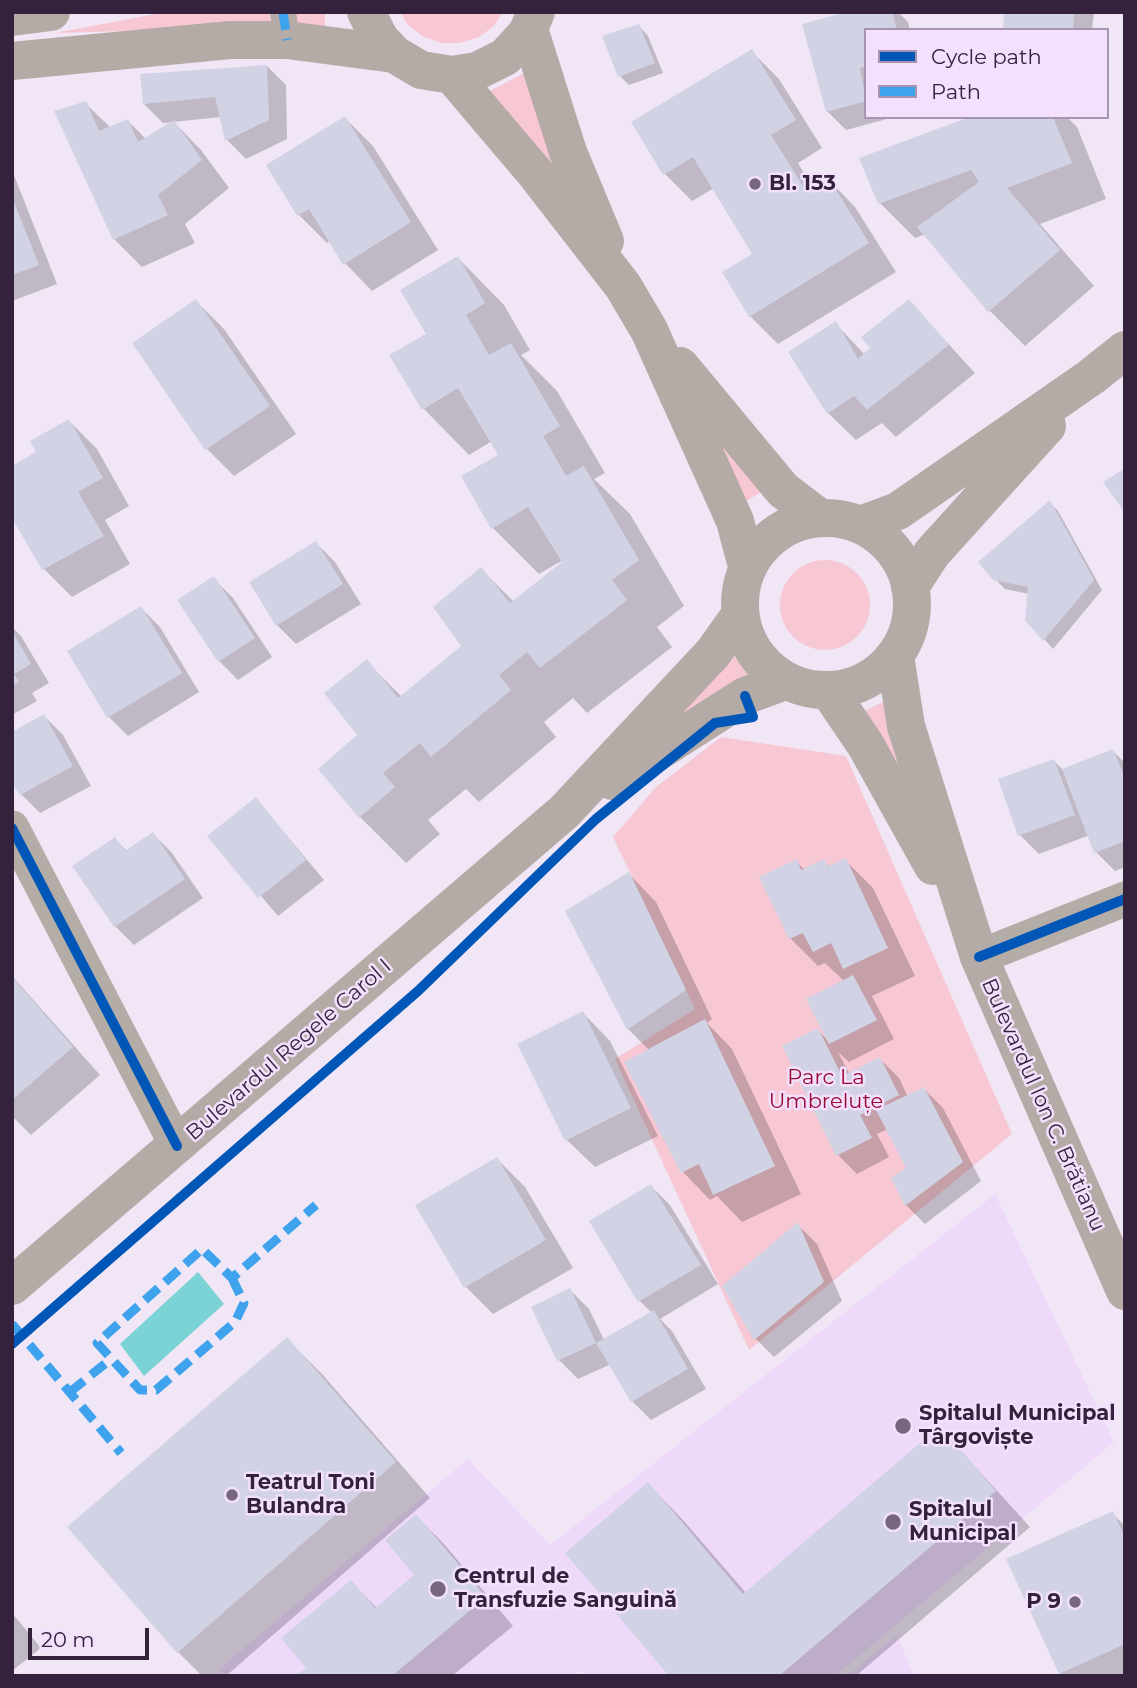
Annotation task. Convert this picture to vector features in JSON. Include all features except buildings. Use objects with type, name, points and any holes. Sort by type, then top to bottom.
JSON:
[{"type":"main road","points":[[12,17],[51,12]]},
{"type":"main road","points":[[366,12],[380,39],[394,54]]},
{"type":"main road","points":[[12,61],[230,40],[285,26],[394,54],[421,70],[452,75],[477,71],[496,63],[517,45],[538,18]]},
{"type":"main road","points":[[538,18],[568,152],[623,286]]},
{"type":"main road","points":[[452,75],[536,174],[623,286],[649,330],[735,521],[747,566]]},
{"type":"main road","points":[[649,330],[783,490],[799,505],[820,518],[860,525],[889,546],[905,569],[910,587],[910,623],[895,656],[864,682],[829,691],[806,689],[785,681],[766,667],[744,633],[740,615],[740,592],[747,566],[774,535],[793,524],[820,518]]},
{"type":"main road","points":[[860,525],[898,511],[1091,377],[1125,350]]},
{"type":"main road","points":[[910,587],[932,553],[1091,377]]},
{"type":"main road","name":"Bulevardul Regele Carol I","points":[[12,1286],[564,812],[713,653],[740,615]]},
{"type":"main road","name":"Bulevardul Ion C. Brătianu","points":[[895,656],[906,726],[976,949]]},
{"type":"main road","name":"Bulevardul Regele Carol I","points":[[564,812],[745,696],[785,681]]},
{"type":"main road","name":"Bulevardul Ion C. Brătianu","points":[[829,691],[865,744],[976,949],[1122,1276]]},
{"type":"street","points":[[12,828],[177,1146]]},
{"type":"street","name":"Bulevardul Ion C. Brătianu","points":[[976,949],[1125,899]]},
{"type":"shaded area","name":"Spitalul Municipal Târgoviște","points":[[995,1194],[1114,1442],[835,1676],[586,1676],[581,1671],[572,1676],[225,1676],[219,1669],[468,1459],[550,1545]]},
{"type":"shaded area","points":[[897,1635],[914,1676],[847,1676]]},
{"type":"green space","points":[[166,12],[325,12],[325,26],[55,33]]},
{"type":"green space","points":[[400,12],[503,12],[494,26],[479,37],[460,43],[441,43],[422,36],[407,24]]},
{"type":"green space","points":[[524,73],[592,231],[484,94]]},
{"type":"green space","points":[[685,387],[764,490],[745,502]]},
{"type":"green space","points":[[825,560],[842,564],[857,573],[866,588],[870,605],[866,622],[857,637],[842,646],[825,650],[808,646],[793,637],[784,622],[780,605],[784,588],[793,573],[808,564]]},
{"type":"green space","points":[[733,655],[752,678],[635,753]]},
{"type":"green space","points":[[883,702],[935,852],[862,712]]},
{"type":"green space","name":"Parc La Umbreluțe","points":[[721,737],[846,756],[1012,1134],[749,1350],[615,1059],[695,1009],[613,837],[656,787]]},
{"type":"water","points":[[198,1272],[224,1304],[144,1376],[120,1344]]},
{"type":"marked path","points":[[283,12],[287,40]]},
{"type":"marked path","points":[[232,1278],[244,1303],[235,1322],[156,1390],[140,1390],[97,1343],[202,1249],[232,1278],[316,1205]]},
{"type":"marked path","points":[[12,1324],[121,1453]]},
{"type":"marked path","points":[[70,1392],[112,1358]]},
{"type":"cycle path","points":[[12,1344],[418,991],[596,819],[715,723],[753,717],[745,696]]},
{"type":"cycle path","points":[[12,828],[177,1146]]},
{"type":"cycle path","points":[[979,957],[1125,899]]},
{"type":"place","name":"Bl. 153","points":[[755,184]]},
{"type":"place","name":"Spitalul Municipal Târgoviște","points":[[903,1426]]},
{"type":"place","name":"Teatrul Toni Bulandra","points":[[232,1495]]},
{"type":"place","name":"Spitalul Municipal","points":[[893,1522]]},
{"type":"place","name":"Centrul de Transfuzie Sanguină","points":[[438,1589]]},
{"type":"place","name":"P 9","points":[[1075,1602]]}]
